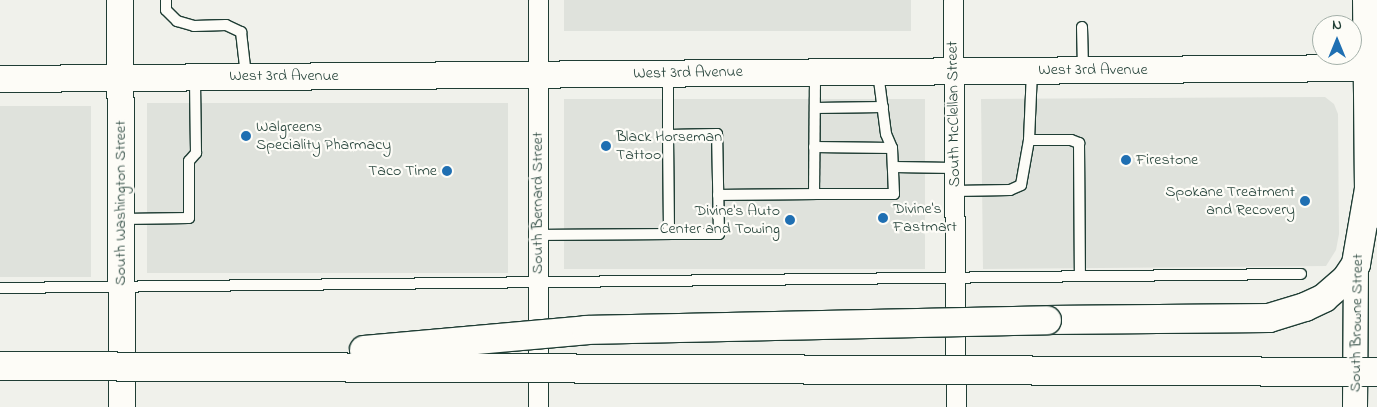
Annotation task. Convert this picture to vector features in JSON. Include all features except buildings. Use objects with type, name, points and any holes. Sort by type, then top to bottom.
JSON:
[{"type":"main road","name":"South Washington Street","points":[[120,0],[122,407]]},
{"type":"main road","name":"South Browne Street","points":[[1356,264],[1369,189],[1372,68],[1367,0]]},
{"type":"main road","name":"West 3rd Avenue","points":[[0,79],[1372,68]]},
{"type":"main road","points":[[1369,189],[1377,214]]},
{"type":"main road","points":[[194,365],[586,330],[1047,320],[1269,318],[1324,298],[1346,278],[1356,264]]},
{"type":"main road","points":[[0,366],[194,365],[1377,372]]},
{"type":"street","name":"South Bernard Street","points":[[538,0],[538,407]]},
{"type":"street","name":"South McClellan Street","points":[[952,0],[956,407]]},
{"type":"street","name":"South Browne Street","points":[[1355,407],[1356,264]]},
{"type":"lane","points":[[166,0],[166,10],[177,21],[194,26],[226,25],[241,32],[246,77]]},
{"type":"lane","points":[[1082,27],[1083,70]]},
{"type":"lane","points":[[954,191],[1010,190],[1021,185],[1029,140],[1032,70]]},
{"type":"lane","points":[[718,195],[894,194],[892,148],[886,134],[878,71]]},
{"type":"lane","points":[[814,194],[815,72]]},
{"type":"lane","points":[[668,73],[669,234]]},
{"type":"lane","points":[[121,219],[189,218],[189,161],[196,154],[195,77]]},
{"type":"lane","points":[[814,108],[883,107]]},
{"type":"lane","points":[[537,235],[718,234],[717,134],[668,135]]},
{"type":"lane","points":[[1029,140],[1071,140],[1079,143],[1080,276]]},
{"type":"lane","points":[[814,147],[892,148]]},
{"type":"lane","points":[[894,167],[954,168]]},
{"type":"lane","points":[[0,288],[538,280],[1301,274]]},
{"type":"shaded area","points":[[564,0],[911,0],[911,31],[564,31]]},
{"type":"shaded area","points":[[1325,97],[1334,104],[1338,114],[1339,234],[1336,250],[1326,266],[983,269],[981,99]]},
{"type":"shaded area","points":[[564,99],[925,99],[925,269],[564,269]]},
{"type":"shaded area","points":[[147,103],[508,103],[508,273],[147,273]]},
{"type":"shaded area","points":[[0,106],[91,106],[91,277],[0,277]]},
{"type":"place","name":"Walgreens Speciality Pharmacy","points":[[246,136]]},
{"type":"place","name":"Black Horseman Tattoo","points":[[606,146]]},
{"type":"place","name":"Firestone","points":[[1126,160]]},
{"type":"place","name":"Taco Time","points":[[447,171]]},
{"type":"place","name":"Spokane Treatment and Recovery","points":[[1305,201]]},
{"type":"place","name":"Divine's Fastmart","points":[[883,218]]},
{"type":"place","name":"Divine's Auto Center and Towing","points":[[790,220]]}]
